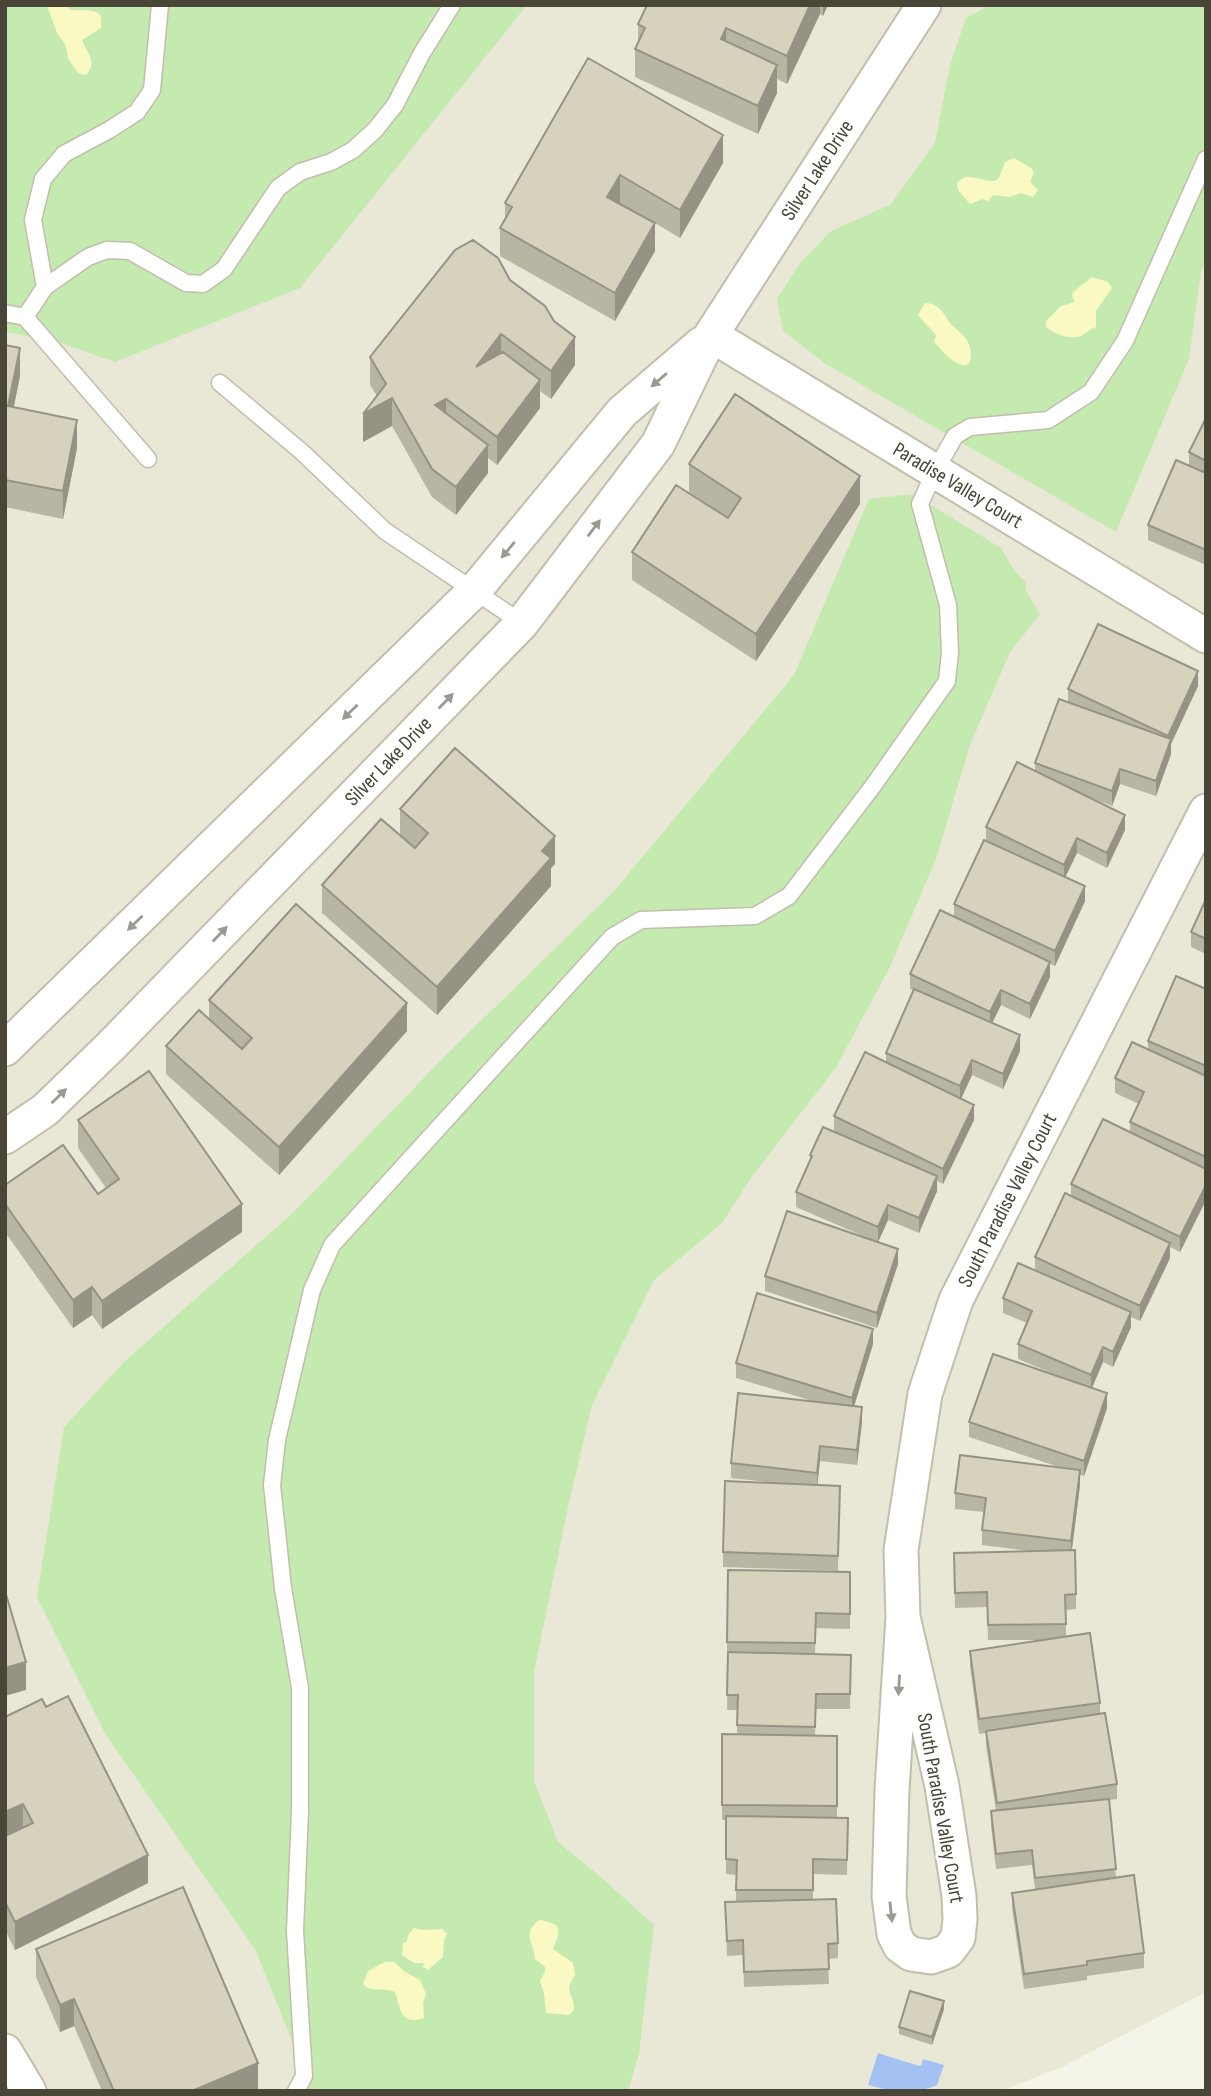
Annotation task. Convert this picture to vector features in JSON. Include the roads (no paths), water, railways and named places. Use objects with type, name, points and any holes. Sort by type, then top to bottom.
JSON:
[{"type":"street","name":"Silver Lake Drive","points":[[5,1137],[44,1110],[111,1046],[522,623],[658,444],[710,335],[924,5]]},
{"type":"street","name":"Silver Lake Drive","points":[[5,1049],[475,590],[622,412],[710,335]]},
{"type":"street","name":"Paradise Valley Court","points":[[710,335],[1206,636]]},
{"type":"street","name":"South Paradise Valley Court","points":[[903,1617],[942,1786],[959,1896],[958,1938],[948,1951],[931,1957],[911,1954],[900,1946],[894,1934],[890,1896],[892,1790],[903,1617],[901,1550],[925,1394],[956,1300],[1206,811]]},
{"type":"street","points":[[5,2051],[29,2091]]},
{"type":"lane","points":[[44,287],[33,220],[43,179],[65,154],[137,112],[152,90],[160,5]]},
{"type":"lane","points":[[26,317],[44,287],[88,257],[107,250],[130,251],[186,283],[203,284],[224,270],[278,188],[300,172],[331,162],[353,150],[375,130],[395,105],[422,53],[452,5]]},
{"type":"lane","points":[[296,2091],[304,2076],[295,1931],[300,1811],[300,1688],[283,1588],[272,1485],[277,1440],[312,1290],[332,1245],[612,937],[641,920],[755,916],[789,896],[873,786],[947,681],[950,652],[948,605],[920,504],[935,471],[955,436],[970,427],[1048,421],[1091,392],[1125,341],[1206,159]]},
{"type":"lane","points":[[5,313],[26,317],[148,459]]},
{"type":"lane","points":[[220,383],[302,452],[385,531],[522,623]]},
{"type":"water","points":[[878,2053],[919,2066],[923,2059],[944,2065],[937,2085],[903,2091],[868,2085]]}]
